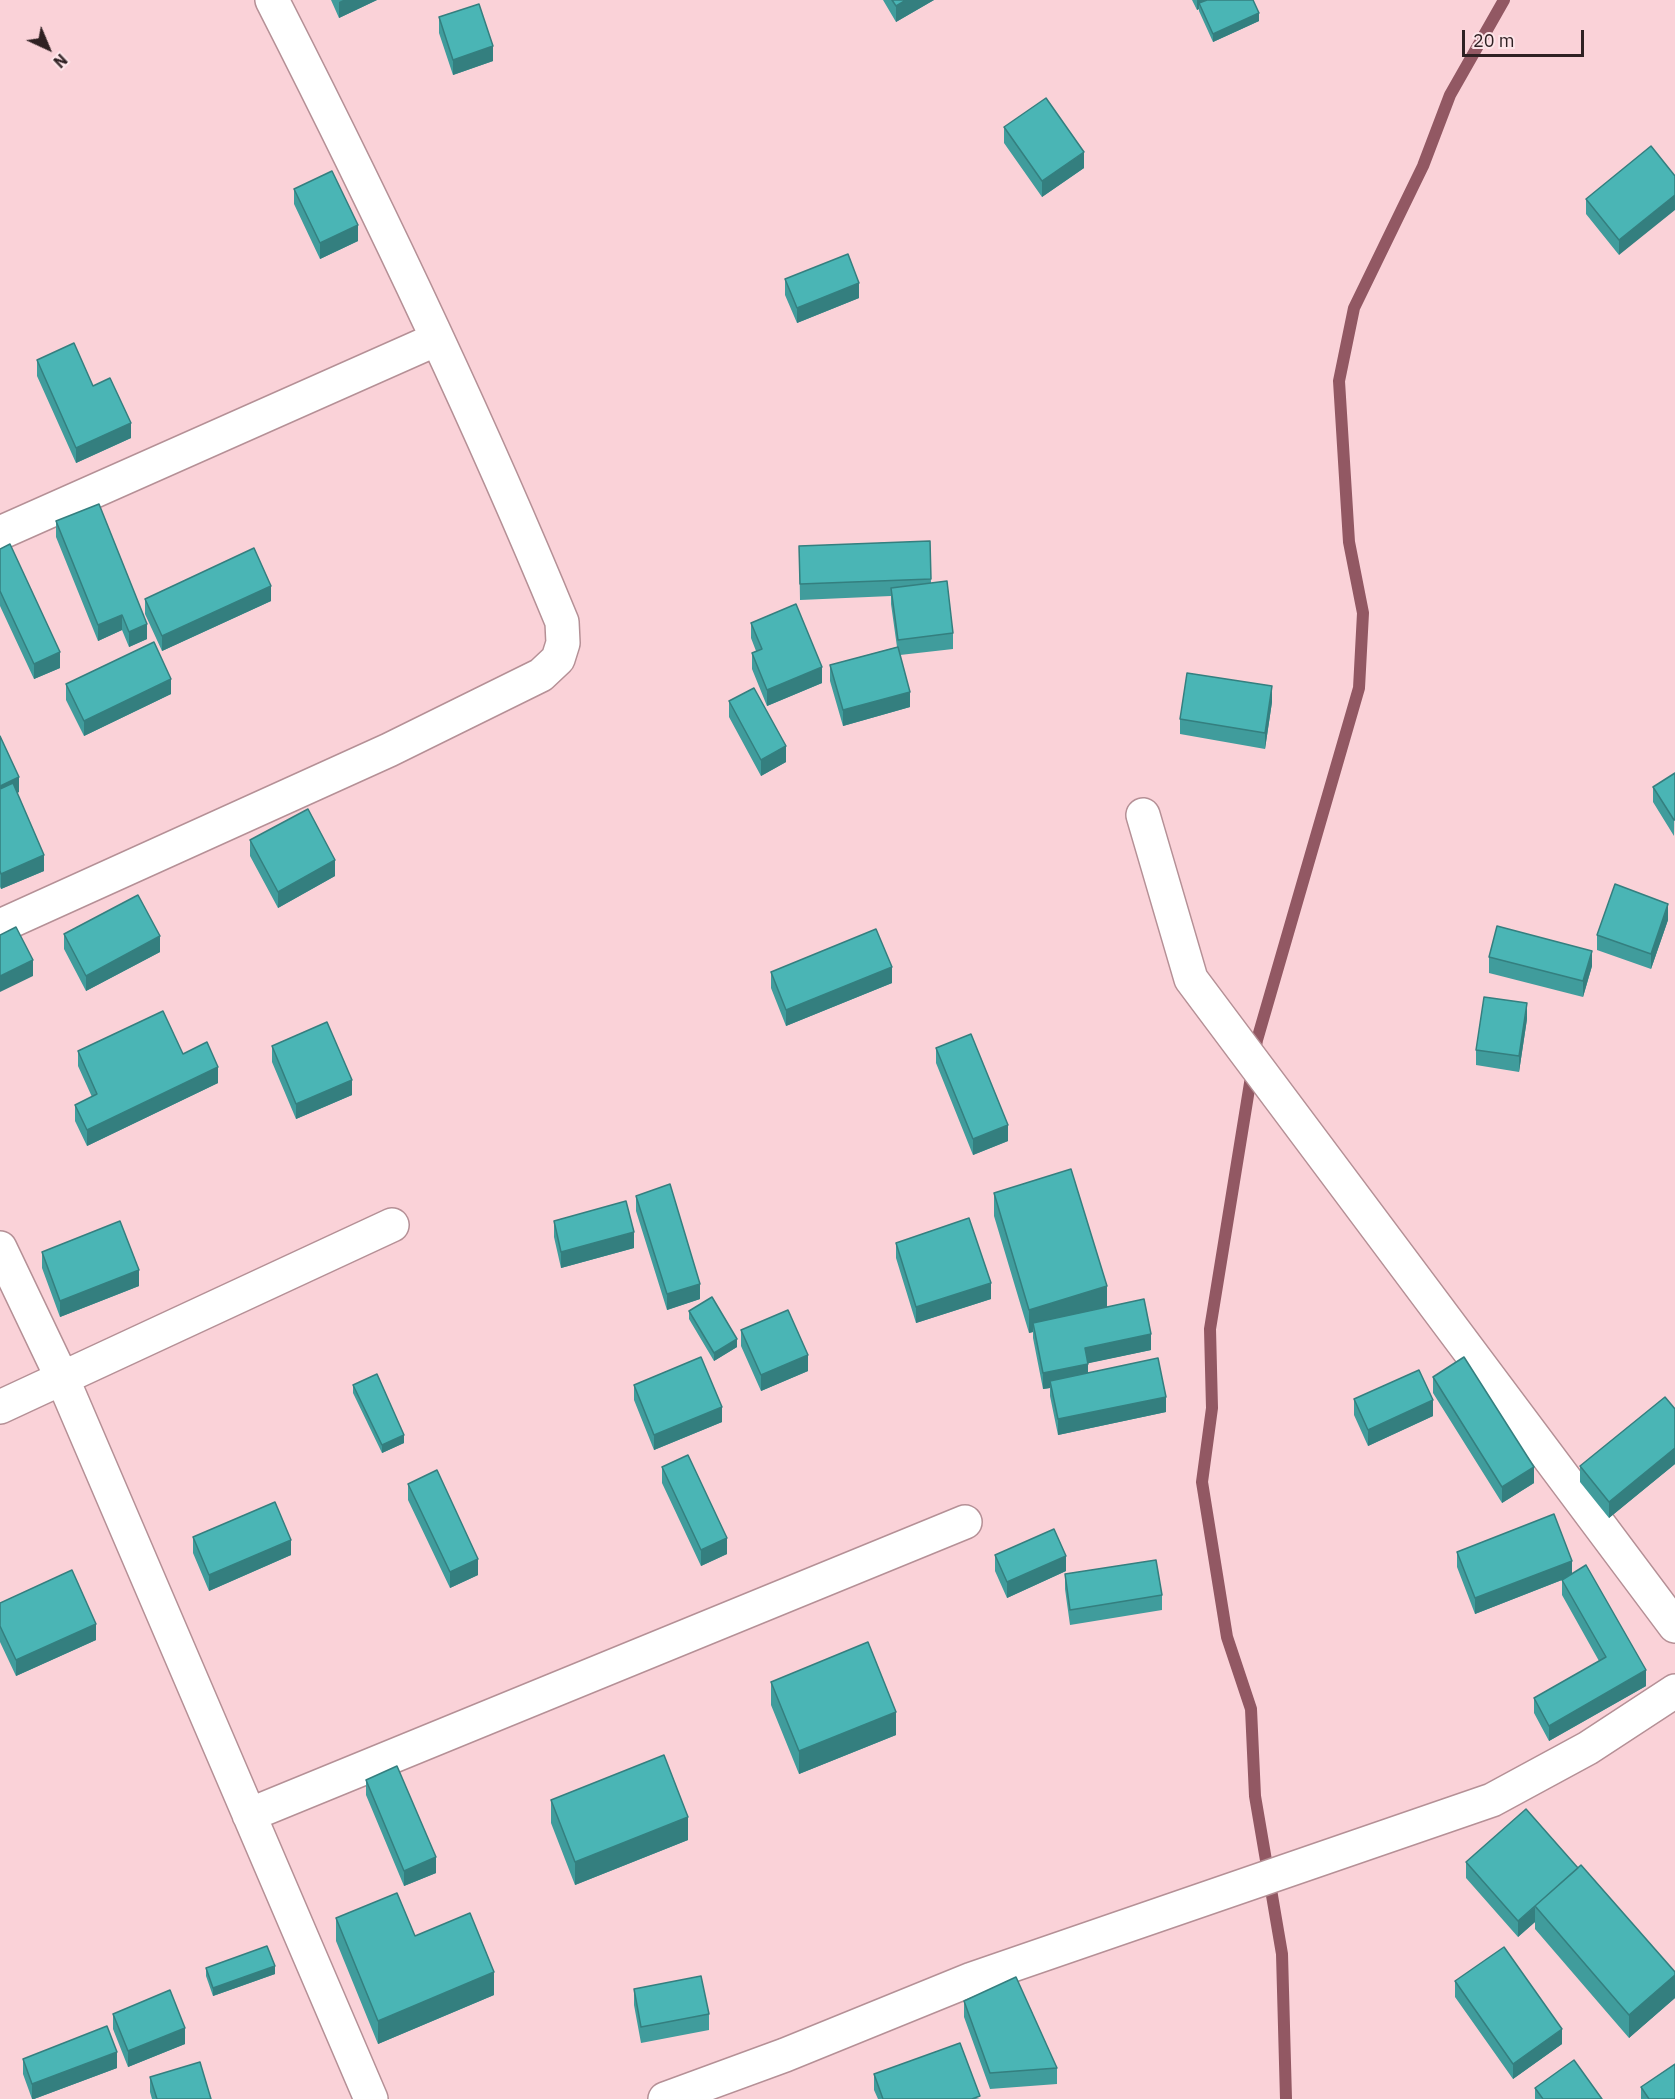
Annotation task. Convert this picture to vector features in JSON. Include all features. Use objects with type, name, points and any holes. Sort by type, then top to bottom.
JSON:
[{"type":"street","points":[[0,926],[389,750],[541,675],[558,659],[563,644],[562,622],[509,493],[326,105],[272,0]]},
{"type":"street","points":[[0,533],[437,339]]},
{"type":"street","points":[[1143,815],[1191,979],[1675,1626]]},
{"type":"street","points":[[0,1407],[63,1380],[393,1225]]},
{"type":"street","points":[[0,1248],[63,1380],[371,2099]]},
{"type":"street","points":[[249,1815],[964,1522]]},
{"type":"street","points":[[665,2099],[806,2046],[972,1979],[1492,1800],[1588,1748],[1675,1691]]},
{"type":"building","points":[[892,0],[906,0],[896,6]]},
{"type":"building","points":[[1207,0],[1253,0],[1259,13],[1213,34],[1199,3]]},
{"type":"building","points":[[479,4],[493,46],[453,60],[439,17]]},
{"type":"building","points":[[1046,98],[1084,152],[1042,181],[1004,127]]},
{"type":"building","points":[[1651,146],[1675,176],[1675,195],[1619,240],[1586,199]]},
{"type":"building","points":[[332,171],[358,225],[320,243],[294,189]]},
{"type":"building","points":[[848,254],[859,283],[797,308],[785,279]]},
{"type":"building","points":[[74,343],[93,386],[110,378],[131,423],[76,448],[37,360]]},
{"type":"building","points":[[99,504],[147,624],[129,632],[122,615],[98,625],[56,521]]},
{"type":"building","points":[[930,541],[931,579],[800,584],[799,546]]},
{"type":"building","points":[[10,544],[60,652],[34,664],[0,591],[0,549]]},
{"type":"building","points":[[254,548],[271,586],[162,636],[145,599]]},
{"type":"building","points":[[947,581],[953,633],[898,640],[891,588]]},
{"type":"building","points":[[796,604],[822,667],[767,690],[752,653],[762,649],[751,623]]},
{"type":"building","points":[[154,642],[171,679],[84,721],[66,684]]},
{"type":"building","points":[[898,647],[910,692],[843,710],[830,665]]},
{"type":"building","points":[[1187,673],[1272,686],[1265,733],[1180,719]]},
{"type":"building","points":[[754,688],[786,746],[761,760],[729,701]]},
{"type":"building","points":[[0,736],[19,777],[0,786]]},
{"type":"building","points":[[1675,773],[1675,820],[1674,820],[1653,787]]},
{"type":"building","points":[[13,783],[44,855],[1,874],[0,789]]},
{"type":"building","points":[[308,809],[335,860],[278,892],[250,840]]},
{"type":"building","points":[[1615,884],[1668,904],[1651,954],[1597,935]]},
{"type":"building","points":[[138,895],[160,936],[86,976],[64,934]]},
{"type":"building","points":[[1497,926],[1592,951],[1583,981],[1489,957]]},
{"type":"building","points":[[16,927],[33,960],[0,976],[0,935]]},
{"type":"building","points":[[876,929],[892,967],[786,1010],[771,972]]},
{"type":"building","points":[[1484,997],[1527,1003],[1519,1056],[1476,1050]]},
{"type":"building","points":[[163,1011],[183,1054],[207,1042],[218,1067],[87,1130],[75,1105],[97,1094],[78,1051]]},
{"type":"building","points":[[327,1022],[352,1080],[296,1104],[272,1046]]},
{"type":"building","points":[[971,1034],[1008,1125],[973,1139],[936,1048]]},
{"type":"building","points":[[1071,1169],[1107,1286],[1029,1310],[994,1193]]},
{"type":"building","points":[[670,1184],[700,1284],[667,1294],[636,1196]]},
{"type":"building","points":[[626,1201],[634,1232],[561,1252],[554,1221]]},
{"type":"building","points":[[969,1218],[991,1283],[916,1307],[896,1243]]},
{"type":"building","points":[[120,1221],[139,1270],[60,1301],[42,1252]]},
{"type":"building","points":[[712,1297],[737,1339],[714,1353],[689,1311]]},
{"type":"building","points":[[1144,1299],[1151,1334],[1085,1348],[1088,1364],[1043,1373],[1033,1323]]},
{"type":"building","points":[[788,1310],[808,1355],[761,1375],[741,1330]]},
{"type":"building","points":[[701,1357],[722,1407],[654,1435],[634,1385]]},
{"type":"building","points":[[1464,1357],[1534,1467],[1502,1487],[1433,1377]]},
{"type":"building","points":[[1158,1358],[1166,1397],[1058,1419],[1050,1381]]},
{"type":"building","points":[[1419,1370],[1433,1400],[1368,1430],[1354,1399]]},
{"type":"building","points":[[377,1374],[404,1435],[382,1445],[353,1385]]},
{"type":"building","points":[[1665,1397],[1675,1409],[1675,1448],[1609,1502],[1580,1466]]},
{"type":"building","points":[[688,1455],[727,1538],[701,1550],[662,1467]]},
{"type":"building","points":[[437,1470],[478,1559],[450,1572],[408,1484]]},
{"type":"building","points":[[275,1502],[291,1540],[209,1575],[193,1537]]},
{"type":"building","points":[[1554,1514],[1572,1561],[1475,1598],[1457,1552]]},
{"type":"building","points":[[1054,1529],[1066,1556],[1007,1582],[995,1555]]},
{"type":"building","points":[[1156,1560],[1162,1595],[1070,1610],[1065,1574]]},
{"type":"building","points":[[1586,1565],[1646,1670],[1549,1726],[1534,1698],[1606,1657],[1562,1580]]},
{"type":"building","points":[[72,1570],[96,1624],[16,1660],[0,1626],[0,1603]]},
{"type":"building","points":[[868,1642],[896,1712],[799,1751],[771,1682]]},
{"type":"building","points":[[664,1755],[688,1817],[575,1862],[551,1800]]},
{"type":"building","points":[[397,1766],[436,1857],[404,1871],[366,1780]]},
{"type":"building","points":[[1526,1809],[1578,1868],[1518,1921],[1466,1862]]},
{"type":"building","points":[[1581,1865],[1675,1972],[1675,1975],[1629,2015],[1535,1906]]},
{"type":"building","points":[[397,1893],[415,1936],[470,1913],[494,1972],[378,2021],[336,1918]]},
{"type":"building","points":[[267,1946],[275,1966],[213,1988],[206,1968]]},
{"type":"building","points":[[1504,1947],[1562,2029],[1513,2064],[1455,1981]]},
{"type":"building","points":[[701,1976],[709,2014],[641,2027],[634,1989]]},
{"type":"building","points":[[1016,1977],[1057,2068],[990,2073],[964,2001]]},
{"type":"building","points":[[170,1990],[185,2028],[128,2051],[113,2014]]},
{"type":"building","points":[[107,2026],[117,2052],[32,2084],[23,2059]]},
{"type":"building","points":[[960,2043],[980,2096],[972,2099],[883,2099],[874,2074]]},
{"type":"building","points":[[1574,2060],[1602,2099],[1543,2099],[1535,2088]]},
{"type":"building","points":[[200,2062],[211,2099],[157,2099],[150,2077]]},
{"type":"building","points":[[1675,2064],[1675,2099],[1649,2099],[1641,2087]]},
{"type":"waterway","points":[[1286,2099],[1282,1954],[1255,1796],[1251,1709],[1227,1637],[1202,1482],[1212,1408],[1210,1329],[1257,1040],[1359,688],[1363,613],[1349,542],[1339,381],[1354,308],[1423,166],[1450,95],[1504,0]]}]
